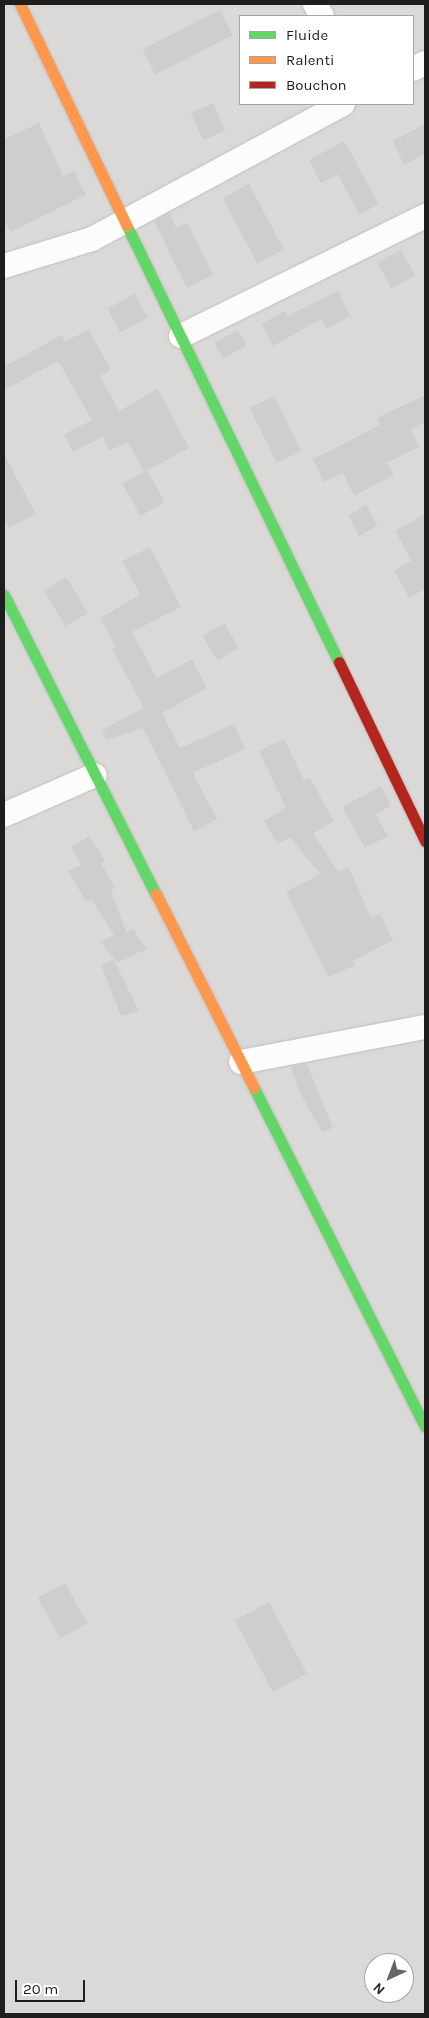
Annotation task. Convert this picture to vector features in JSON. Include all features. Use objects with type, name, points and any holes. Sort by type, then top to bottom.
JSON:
[{"type":"main road","points":[[20,4],[425,841]]},
{"type":"main road","points":[[4,595],[425,1426]]},
{"type":"street","points":[[315,4],[321,15]]},
{"type":"street","points":[[4,266],[92,239],[341,105]]},
{"type":"street","points":[[181,336],[424,218]]},
{"type":"street","points":[[4,815],[95,775]]},
{"type":"street","points":[[241,1062],[425,1027]]},
{"type":"shaded area","points":[[4,4],[425,4],[425,2014],[4,2014]]},
{"type":"building","points":[[220,10],[233,35],[155,74],[142,49]]},
{"type":"building","points":[[213,103],[225,130],[203,140],[191,113]]},
{"type":"building","points":[[39,123],[63,176],[74,171],[86,195],[10,232],[4,220],[4,139]]},
{"type":"building","points":[[425,124],[425,154],[404,165],[393,141]]},
{"type":"building","points":[[344,141],[379,204],[359,215],[338,174],[321,183],[309,160]]},
{"type":"building","points":[[249,184],[284,249],[257,263],[223,198]]},
{"type":"building","points":[[170,213],[176,228],[187,223],[213,275],[187,288],[154,221]]},
{"type":"building","points":[[401,250],[415,275],[391,288],[377,263]]},
{"type":"building","points":[[338,291],[350,316],[326,329],[321,319],[273,346],[261,324],[285,311],[287,316]]},
{"type":"building","points":[[135,294],[148,318],[120,332],[108,309]]},
{"type":"building","points":[[89,330],[111,370],[100,376],[119,411],[158,389],[189,448],[144,472],[128,442],[109,451],[103,437],[73,452],[64,434],[92,420],[58,361],[4,390],[4,367],[61,335],[65,341]]},
{"type":"building","points":[[238,330],[247,346],[223,359],[214,343]]},
{"type":"building","points":[[425,395],[425,422],[411,430],[419,447],[387,463],[394,475],[354,496],[343,473],[324,482],[313,459],[380,425],[377,418]]},
{"type":"building","points":[[274,396],[301,451],[276,463],[250,408]]},
{"type":"building","points":[[4,454],[36,514],[9,528],[4,518]]},
{"type":"building","points":[[147,470],[165,502],[140,516],[123,484]]},
{"type":"building","points":[[366,504],[377,526],[359,536],[349,516]]},
{"type":"building","points":[[425,514],[425,589],[409,598],[394,570],[412,561],[395,531]]},
{"type":"building","points":[[150,547],[181,607],[132,632],[157,678],[192,659],[207,688],[162,713],[180,748],[234,724],[245,749],[193,773],[217,819],[194,831],[143,728],[106,740],[102,730],[144,708],[112,649],[116,648],[100,618],[140,595],[122,561]]},
{"type":"building","points":[[66,577],[88,613],[65,626],[44,590]]},
{"type":"building","points":[[224,623],[239,648],[218,661],[203,636]]},
{"type":"building","points":[[284,739],[304,780],[310,778],[334,821],[313,833],[338,872],[349,867],[371,918],[380,914],[393,940],[353,961],[355,965],[328,977],[286,892],[320,874],[290,837],[277,844],[264,821],[286,808],[259,751]]},
{"type":"building","points":[[381,786],[391,806],[376,814],[388,836],[365,848],[342,807]]},
{"type":"building","points":[[89,837],[105,860],[101,863],[115,887],[111,892],[127,933],[133,929],[147,949],[117,962],[100,942],[114,935],[91,899],[86,902],[68,871],[82,864],[70,847]]},
{"type":"building","points":[[114,960],[139,1011],[121,1016],[101,965]]},
{"type":"building","points":[[307,1064],[333,1128],[322,1132],[299,1091],[291,1067]]},
{"type":"building","points":[[65,1583],[87,1623],[60,1638],[38,1598]]},
{"type":"building","points":[[269,1602],[307,1674],[273,1692],[235,1620]]},
{"type":"traffic: fast","points":[[127,226],[339,662]]},
{"type":"traffic: fast","points":[[4,595],[156,894]]},
{"type":"traffic: fast","points":[[254,1088],[425,1426]]},
{"type":"traffic: slow","points":[[20,4],[127,226]]},
{"type":"traffic: slow","points":[[156,894],[254,1088]]},
{"type":"traffic: jam","points":[[339,662],[425,841]]}]
